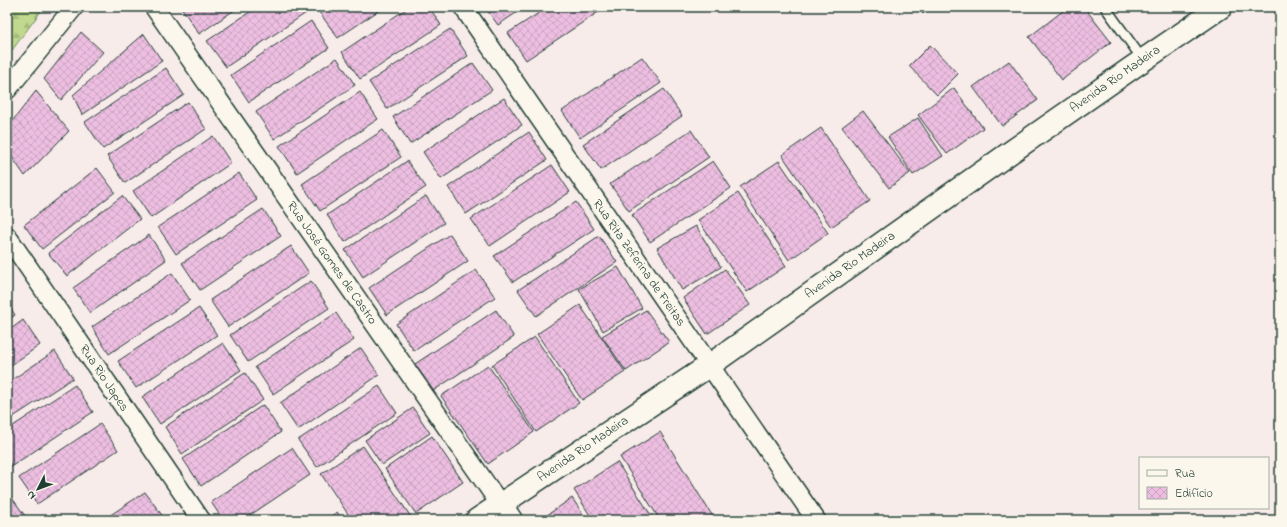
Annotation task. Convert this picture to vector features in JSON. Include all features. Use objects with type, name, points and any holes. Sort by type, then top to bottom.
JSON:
[{"type":"main road","name":"Avenida Rio Madeira","points":[[477,520],[505,512],[998,161],[1221,7]]},
{"type":"street","points":[[7,90],[74,7]]},
{"type":"street","name":"Rua José Gomes de Castro","points":[[154,7],[505,512]]},
{"type":"street","name":"Rua Rita Zeferina de Freitas","points":[[463,7],[816,520]]},
{"type":"street","name":"Rua Rio Japes","points":[[7,236],[201,520]]},
{"type":"lane","points":[[1105,7],[1143,60]]},
{"type":"green space","points":[[7,7],[44,7],[7,57]]},
{"type":"building","points":[[181,7],[239,7],[199,34]]},
{"type":"building","points":[[257,7],[302,7],[306,13],[226,67],[207,41]]},
{"type":"building","points":[[326,7],[384,7],[338,38],[319,12]]},
{"type":"building","points":[[409,7],[429,7],[441,25],[360,79],[342,52]]},
{"type":"building","points":[[485,7],[525,7],[498,25]]},
{"type":"building","points":[[548,7],[606,7],[526,60],[508,33]]},
{"type":"building","points":[[916,7],[930,7],[923,14]]},
{"type":"building","points":[[1068,7],[1084,7],[1111,42],[1062,80],[1029,37]]},
{"type":"building","points":[[311,21],[329,48],[249,102],[231,75]]},
{"type":"building","points":[[450,29],[468,56],[387,109],[369,82]]},
{"type":"building","points":[[81,32],[103,52],[61,100],[44,79]]},
{"type":"building","points":[[144,34],[162,61],[82,115],[73,95]]},
{"type":"building","points":[[930,45],[958,74],[937,95],[909,66]]},
{"type":"building","points":[[642,57],[661,83],[580,138],[562,111]]},
{"type":"building","points":[[337,58],[355,85],[274,139],[256,112]]},
{"type":"building","points":[[1009,61],[1038,100],[1002,126],[973,87]]},
{"type":"building","points":[[473,63],[492,90],[410,144],[393,117]]},
{"type":"building","points":[[166,68],[184,95],[103,149],[85,122]]},
{"type":"building","points":[[954,88],[983,128],[947,154],[918,115]]},
{"type":"building","points":[[664,89],[682,116],[601,170],[583,144]]},
{"type":"building","points":[[36,91],[69,131],[25,176],[7,150],[7,128]]},
{"type":"building","points":[[360,92],[378,119],[297,173],[279,146]]},
{"type":"building","points":[[504,98],[522,125],[441,179],[423,152]]},
{"type":"building","points":[[188,102],[206,129],[125,183],[107,156]]},
{"type":"building","points":[[863,111],[910,173],[889,188],[842,127]]},
{"type":"building","points":[[918,118],[943,156],[913,175],[888,137]]},
{"type":"building","points":[[821,128],[870,201],[831,227],[782,155]]},
{"type":"building","points":[[383,130],[401,157],[320,211],[302,184]]},
{"type":"building","points":[[691,130],[709,157],[629,211],[610,184]]},
{"type":"building","points":[[529,132],[547,160],[466,214],[448,187]]},
{"type":"building","points":[[213,136],[231,163],[151,218],[133,191]]},
{"type":"building","points":[[407,161],[426,187],[345,242],[327,215]]},
{"type":"building","points":[[713,161],[731,188],[650,242],[632,215]]},
{"type":"building","points":[[779,161],[828,233],[789,260],[740,187]]},
{"type":"building","points":[[552,165],[570,192],[490,246],[471,219]]},
{"type":"building","points":[[97,168],[115,192],[42,249],[24,225]]},
{"type":"building","points":[[239,173],[257,200],[176,254],[158,227]]},
{"type":"building","points":[[738,193],[786,266],[747,292],[698,220]]},
{"type":"building","points":[[122,196],[140,219],[67,276],[48,253]]},
{"type":"building","points":[[426,196],[444,223],[363,277],[345,250]]},
{"type":"building","points":[[576,202],[594,229],[513,282],[494,256]]},
{"type":"building","points":[[263,209],[281,236],[200,290],[182,263]]},
{"type":"building","points":[[696,226],[721,267],[682,290],[657,248]]},
{"type":"building","points":[[450,234],[468,261],[387,315],[369,288]]},
{"type":"building","points":[[149,235],[166,260],[90,313],[73,288]]},
{"type":"building","points":[[599,236],[617,262],[536,316],[518,290]]},
{"type":"building","points":[[291,246],[309,273],[228,327],[210,300]]},
{"type":"building","points":[[618,267],[642,308],[603,331],[579,289]]},
{"type":"building","points":[[725,269],[750,305],[707,334],[683,298]]},
{"type":"building","points":[[476,270],[495,297],[414,351],[396,324]]},
{"type":"building","points":[[172,273],[190,300],[109,354],[92,327]]},
{"type":"building","points":[[311,281],[329,308],[248,362],[230,335]]},
{"type":"building","points":[[7,302],[15,315],[7,321]]},
{"type":"building","points":[[580,305],[625,372],[582,400],[537,334]]},
{"type":"building","points":[[199,308],[217,335],[136,388],[118,361]]},
{"type":"building","points":[[496,310],[514,337],[433,391],[415,364]]},
{"type":"building","points":[[646,310],[669,342],[626,371],[602,336]]},
{"type":"building","points":[[336,313],[354,340],[273,394],[255,367]]},
{"type":"building","points":[[23,320],[40,345],[7,368],[7,332]]},
{"type":"building","points":[[535,337],[579,403],[536,432],[492,365]]},
{"type":"building","points":[[223,343],[241,370],[160,424],[142,397]]},
{"type":"building","points":[[361,348],[379,375],[298,430],[280,403]]},
{"type":"building","points":[[55,351],[73,378],[7,421],[7,383]]},
{"type":"building","points":[[488,365],[534,432],[488,464],[441,396]]},
{"type":"building","points":[[245,373],[263,400],[182,454],[165,427]]},
{"type":"building","points":[[75,385],[93,412],[12,466],[7,459],[7,430]]},
{"type":"building","points":[[379,386],[397,413],[317,467],[298,440]]},
{"type":"building","points":[[263,405],[281,432],[201,486],[183,459]]},
{"type":"building","points":[[413,408],[430,433],[382,465],[365,440]]},
{"type":"building","points":[[100,424],[118,450],[37,504],[19,478]]},
{"type":"building","points":[[660,432],[715,520],[660,520],[620,457]]},
{"type":"building","points":[[432,436],[463,482],[416,514],[385,469]]},
{"type":"building","points":[[363,446],[413,520],[352,520],[321,474]]},
{"type":"building","points":[[292,448],[310,475],[243,520],[223,520],[211,502]]},
{"type":"building","points":[[617,462],[654,520],[593,520],[574,490]]},
{"type":"building","points":[[7,491],[28,520],[7,520]]},
{"type":"building","points":[[145,492],[164,518],[161,520],[103,520]]},
{"type":"building","points":[[572,498],[587,520],[540,520]]},
{"type":"building","points":[[337,512],[343,520],[326,520]]},
{"type":"building","points":[[780,514],[785,520],[771,520]]}]
